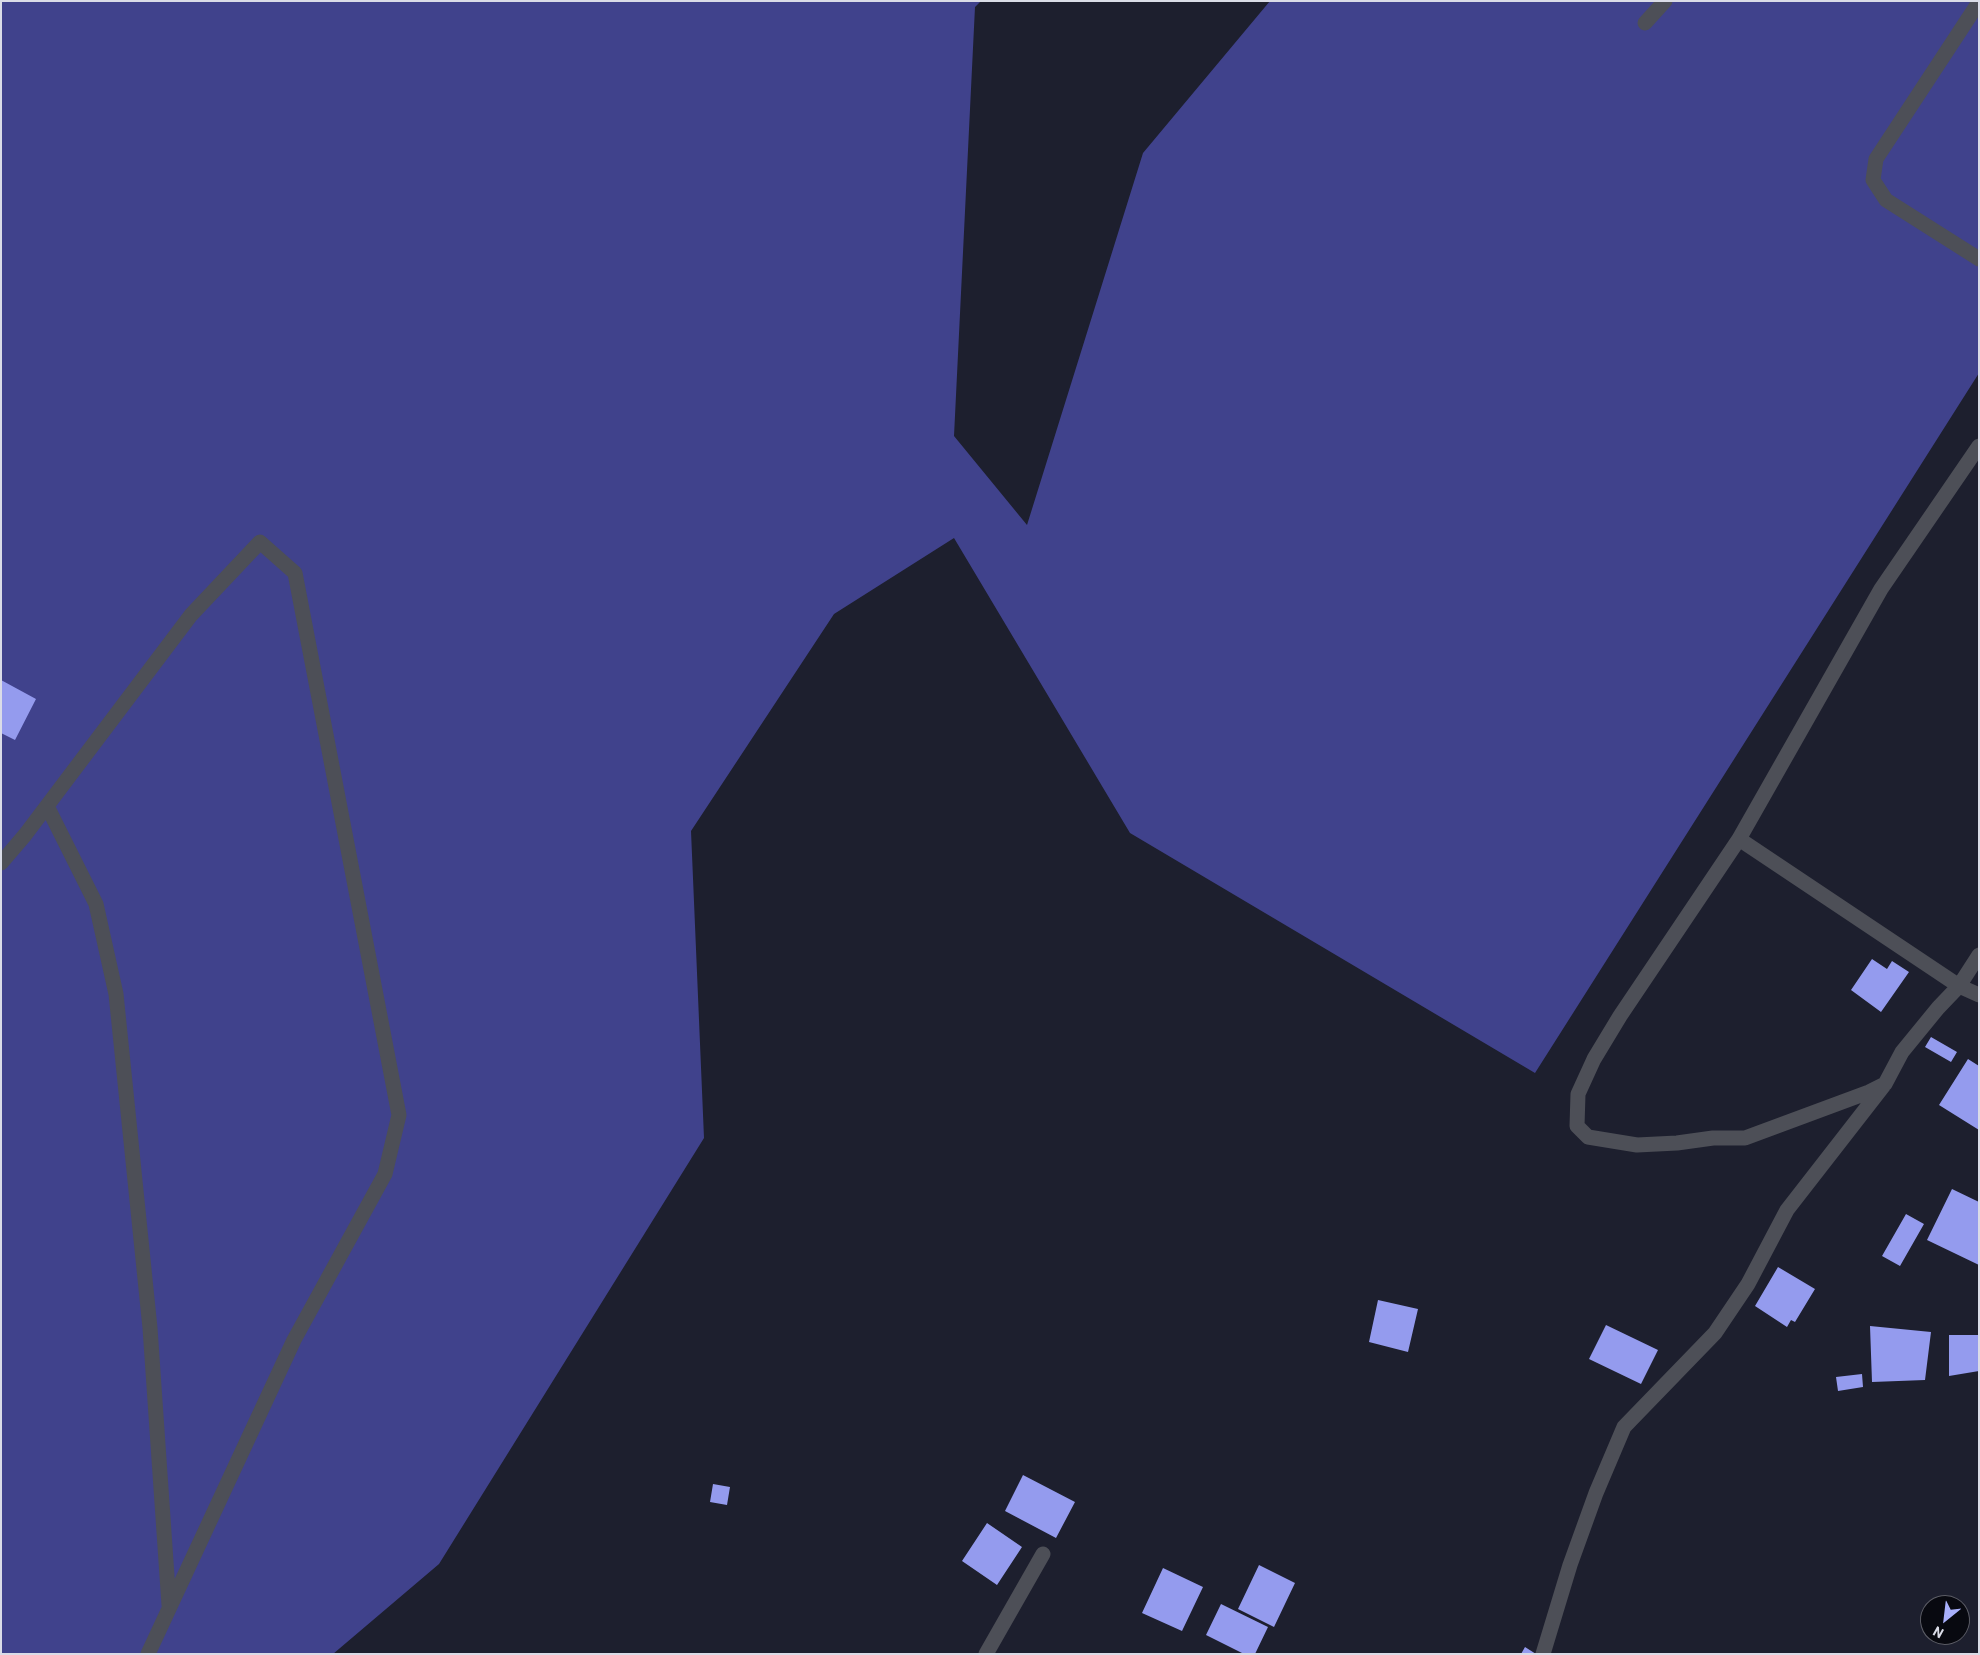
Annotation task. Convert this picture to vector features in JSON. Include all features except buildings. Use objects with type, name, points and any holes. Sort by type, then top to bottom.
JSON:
[{"type":"street","points":[[1645,23],[1665,1]]},
{"type":"street","points":[[1979,2],[1876,159],[1873,180],[1886,200],[1979,259]]},
{"type":"street","points":[[1885,1084],[1745,1138],[1713,1138],[1677,1143],[1637,1145],[1588,1137],[1577,1126],[1578,1094],[1594,1058],[1620,1016],[1739,839],[1881,589],[1979,446]]},
{"type":"street","points":[[1,863],[47,806],[191,615],[260,542],[295,573],[399,1115],[386,1174],[294,1340],[148,1654]]},
{"type":"street","points":[[47,806],[96,904],[116,994],[150,1328],[170,1607]]},
{"type":"street","points":[[1739,839],[1959,986],[1979,995]]},
{"type":"street","points":[[1543,1654],[1570,1566],[1596,1493],[1624,1427],[1715,1333],[1748,1284],[1787,1210],[1885,1084],[1902,1052],[1938,1008],[1959,986],[1979,955]]},
{"type":"street","points":[[986,1654],[1043,1554]]},
{"type":"shaded area","points":[[1,1],[981,1],[975,7],[954,436],[1027,525],[1143,153],[1270,1],[1979,1],[1979,373],[1535,1073],[1130,833],[954,538],[834,614],[691,831],[704,1138],[439,1564],[333,1654],[1,1654]]}]
